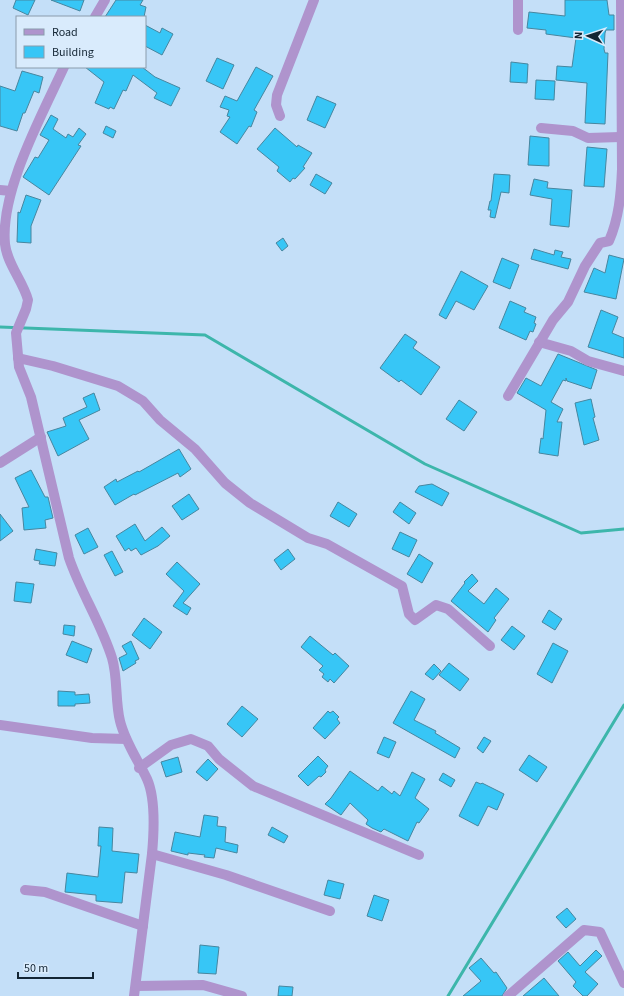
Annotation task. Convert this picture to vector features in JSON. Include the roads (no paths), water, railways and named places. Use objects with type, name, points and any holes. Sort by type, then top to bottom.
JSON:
[{"type":"street","points":[[96,16],[105,0]]},
{"type":"street","points":[[280,116],[276,105],[277,95],[314,0]]},
{"type":"street","points":[[518,0],[518,30]]},
{"type":"street","points":[[508,396],[553,320],[568,302],[585,266],[600,242],[609,241],[615,228],[620,195],[623,15],[621,0]]},
{"type":"street","points":[[64,68],[15,176],[4,225],[5,245],[28,300],[16,333],[18,358],[41,438],[72,565],[76,578],[101,628],[113,660],[120,721],[139,768],[147,779],[152,802],[154,830],[152,854],[135,991],[204,985],[242,996]]},
{"type":"street","points":[[541,128],[573,131],[588,138],[620,137]]},
{"type":"street","points":[[0,190],[11,191]]},
{"type":"street","points":[[539,342],[571,351],[588,361],[624,371]]},
{"type":"street","points":[[18,358],[53,366],[118,386],[143,401],[160,420],[195,449],[225,483],[250,503],[308,538],[327,544],[402,586],[409,614],[415,620],[436,605],[448,609],[490,646]]},
{"type":"street","points":[[0,463],[41,438]]},
{"type":"street","points":[[0,725],[92,738],[126,739]]},
{"type":"street","points":[[139,768],[171,745],[192,740],[208,746],[219,759],[253,786],[419,855]]},
{"type":"street","points":[[152,854],[226,875],[330,911]]},
{"type":"street","points":[[26,890],[45,892],[143,926]]},
{"type":"street","points":[[508,996],[584,930],[600,932],[624,983]]},
{"type":"waterway","points":[[0,327],[205,335],[425,464],[581,533],[624,529]]},
{"type":"waterway","points":[[448,996],[624,705]]}]
